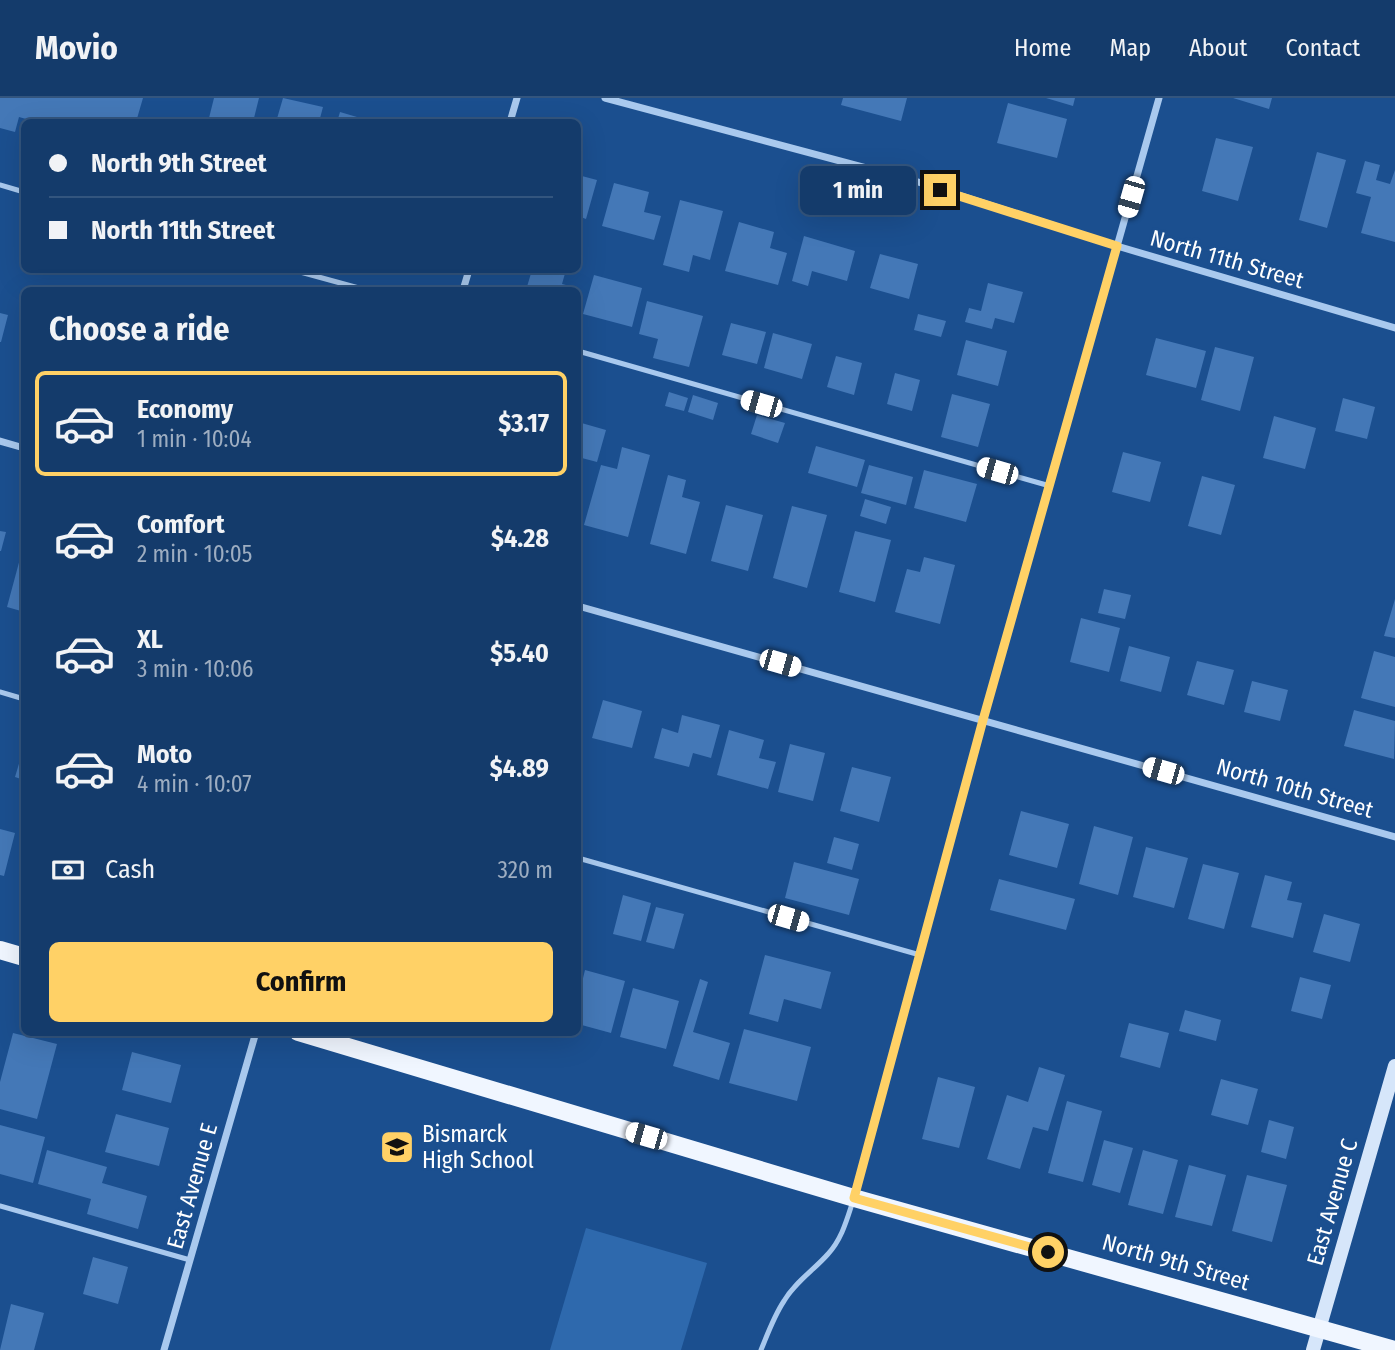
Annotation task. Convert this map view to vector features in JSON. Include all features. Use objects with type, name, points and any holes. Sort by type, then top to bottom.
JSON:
[{"type":"main road","points":[[0,950],[21,956]]},
{"type":"main road","name":"North 9th Street","points":[[311,1036],[854,1198],[1395,1350]]},
{"type":"street","points":[[511,119],[517,98]]},
{"type":"street","name":"North 11th Street","points":[[606,98],[915,181],[1117,246],[1395,328]]},
{"type":"street","points":[[854,1198],[983,720],[1159,98]]},
{"type":"street","points":[[0,441],[21,447]]},
{"type":"street","name":"North 10th Street","points":[[581,607],[1395,837]]},
{"type":"street","name":"East Avenue E","points":[[164,1350],[255,1036]]},
{"type":"street","name":"East Avenue C","points":[[1313,1350],[1395,1066]]},
{"type":"lane","points":[[0,185],[21,191]]},
{"type":"lane","points":[[304,273],[355,287]]},
{"type":"lane","points":[[581,352],[1050,486]]},
{"type":"lane","points":[[0,692],[21,698]]},
{"type":"lane","points":[[581,859],[920,955]]},
{"type":"lane","points":[[761,1350],[771,1323],[785,1299],[803,1277],[828,1254],[840,1236],[854,1198]]},
{"type":"lane","points":[[0,1206],[190,1260]]},
{"type":"shaded area","points":[[586,1228],[707,1263],[681,1350],[550,1350]]},
{"type":"building","points":[[0,98],[143,98],[137,119],[19,117],[15,132],[0,128]]},
{"type":"building","points":[[214,98],[259,98],[254,119],[209,119]]},
{"type":"building","points":[[283,98],[323,107],[320,119],[277,119]]},
{"type":"building","points":[[843,98],[907,98],[901,121],[841,105]]},
{"type":"building","points":[[1046,98],[1075,98],[1073,106]]},
{"type":"building","points":[[1233,98],[1272,98],[1269,109]]},
{"type":"building","points":[[1008,103],[1067,119],[1057,158],[997,143]]},
{"type":"building","points":[[340,112],[364,119],[338,119]]},
{"type":"building","points":[[1216,138],[1253,147],[1238,201],[1202,191]]},
{"type":"building","points":[[1317,152],[1346,160],[1327,228],[1299,220]]},
{"type":"building","points":[[1365,161],[1380,165],[1376,180],[1390,184],[1395,170],[1395,242],[1361,233],[1371,197],[1356,193]]},
{"type":"building","points":[[581,176],[597,180],[586,219],[581,217]]},
{"type":"building","points":[[614,183],[649,192],[644,212],[661,216],[654,240],[602,226]]},
{"type":"building","points":[[680,200],[723,211],[710,260],[693,255],[689,272],[663,265]]},
{"type":"building","points":[[739,222],[774,232],[770,248],[787,253],[778,285],[725,271]]},
{"type":"building","points":[[804,236],[855,251],[847,281],[812,271],[808,286],[792,281]]},
{"type":"building","points":[[880,254],[918,264],[909,299],[870,288]]},
{"type":"building","points":[[531,273],[565,273],[562,284],[574,287],[527,287]]},
{"type":"building","points":[[594,275],[642,288],[632,327],[583,314]]},
{"type":"building","points":[[988,283],[1023,292],[1014,323],[995,318],[992,329],[965,322],[969,308],[981,311]]},
{"type":"building","points":[[647,301],[703,316],[689,367],[653,358],[658,339],[639,334]]},
{"type":"building","points":[[0,313],[8,315],[1,342],[0,342]]},
{"type":"building","points":[[918,314],[946,321],[941,337],[914,330]]},
{"type":"building","points":[[731,323],[766,332],[757,364],[722,355]]},
{"type":"building","points":[[773,333],[812,344],[802,379],[764,368]]},
{"type":"building","points":[[1156,338],[1206,351],[1196,388],[1146,375]]},
{"type":"building","points":[[966,340],[1007,351],[998,386],[957,375]]},
{"type":"building","points":[[1215,347],[1254,357],[1240,411],[1201,400]]},
{"type":"building","points":[[836,356],[862,363],[854,395],[827,387]]},
{"type":"building","points":[[895,373],[920,380],[912,411],[887,404]]},
{"type":"building","points":[[669,392],[688,398],[684,411],[665,406]]},
{"type":"building","points":[[952,394],[990,404],[978,447],[941,437]]},
{"type":"building","points":[[693,395],[718,403],[713,420],[688,412]]},
{"type":"building","points":[[1343,398],[1375,407],[1367,439],[1335,431]]},
{"type":"building","points":[[757,415],[785,423],[778,443],[751,434]]},
{"type":"building","points":[[1274,416],[1316,428],[1305,469],[1263,458]]},
{"type":"building","points":[[581,423],[606,430],[597,462],[581,458]]},
{"type":"building","points":[[816,446],[865,460],[857,487],[808,473]]},
{"type":"building","points":[[622,447],[650,455],[628,537],[584,525],[601,465],[617,469]]},
{"type":"building","points":[[1123,452],[1161,462],[1150,502],[1112,492]]},
{"type":"building","points":[[869,465],[913,477],[906,505],[861,493]]},
{"type":"building","points":[[924,470],[977,484],[966,522],[914,508]]},
{"type":"building","points":[[668,475],[686,480],[682,497],[700,502],[686,554],[650,544]]},
{"type":"building","points":[[1202,476],[1235,485],[1221,535],[1188,526]]},
{"type":"building","points":[[865,499],[891,507],[886,524],[860,516]]},
{"type":"building","points":[[726,505],[763,515],[748,571],[711,561]]},
{"type":"building","points":[[792,506],[827,515],[807,588],[773,578]]},
{"type":"building","points":[[0,531],[6,532],[1,551],[0,551]]},
{"type":"building","points":[[855,531],[891,540],[875,602],[839,592]]},
{"type":"building","points":[[21,555],[21,611],[7,607]]},
{"type":"building","points":[[924,557],[955,565],[940,624],[895,612],[907,569],[920,572]]},
{"type":"building","points":[[1104,589],[1131,595],[1125,619],[1098,613]]},
{"type":"building","points":[[1395,599],[1395,638],[1384,636]]},
{"type":"building","points":[[1081,618],[1120,628],[1109,672],[1070,662]]},
{"type":"building","points":[[1129,646],[1170,657],[1161,692],[1120,681]]},
{"type":"building","points":[[1374,651],[1395,657],[1395,707],[1361,698]]},
{"type":"building","points":[[1197,661],[1234,670],[1224,705],[1187,695]]},
{"type":"building","points":[[1252,681],[1288,690],[1280,721],[1244,712]]},
{"type":"building","points":[[603,700],[642,711],[632,748],[592,738]]},
{"type":"building","points":[[1354,710],[1395,721],[1394,759],[1344,746]]},
{"type":"building","points":[[682,715],[720,725],[711,758],[693,753],[689,767],[654,758],[662,728],[678,733]]},
{"type":"building","points":[[729,730],[764,740],[759,758],[776,762],[768,789],[717,775]]},
{"type":"building","points":[[790,744],[825,753],[813,801],[778,792]]},
{"type":"building","points":[[21,757],[21,779],[15,777]]},
{"type":"building","points":[[852,767],[891,777],[879,822],[840,811]]},
{"type":"building","points":[[1021,811],[1069,824],[1057,868],[1009,855]]},
{"type":"building","points":[[1094,826],[1133,837],[1118,895],[1079,884]]},
{"type":"building","points":[[0,829],[15,833],[4,876],[0,875]]},
{"type":"building","points":[[834,837],[859,844],[852,870],[827,863]]},
{"type":"building","points":[[1146,847],[1188,858],[1174,908],[1133,897]]},
{"type":"building","points":[[794,862],[859,879],[849,915],[785,898]]},
{"type":"building","points":[[1203,864],[1239,873],[1224,929],[1188,919]]},
{"type":"building","points":[[1265,875],[1292,882],[1287,900],[1302,903],[1293,938],[1251,927]]},
{"type":"building","points":[[999,879],[1075,899],[1066,930],[990,910]]},
{"type":"building","points":[[623,895],[651,903],[641,941],[613,934]]},
{"type":"building","points":[[656,907],[684,914],[674,949],[646,942]]},
{"type":"building","points":[[1324,914],[1360,924],[1350,962],[1313,952]]},
{"type":"building","points":[[765,955],[831,972],[821,1009],[784,999],[778,1022],[749,1014]]},
{"type":"building","points":[[585,970],[625,981],[611,1033],[581,1025],[581,987]]},
{"type":"building","points":[[1300,977],[1331,985],[1322,1019],[1291,1011]]},
{"type":"building","points":[[700,979],[708,982],[693,1032],[730,1043],[719,1080],[673,1066]]},
{"type":"building","points":[[633,988],[679,1001],[666,1049],[620,1037]]},
{"type":"building","points":[[1185,1010],[1221,1020],[1216,1041],[1179,1031]]},
{"type":"building","points":[[1129,1023],[1169,1033],[1160,1068],[1120,1057]]},
{"type":"building","points":[[744,1029],[811,1047],[797,1101],[729,1083]]},
{"type":"building","points":[[13,1033],[57,1044],[37,1119],[0,1109],[0,1082]]},
{"type":"building","points":[[132,1052],[181,1065],[171,1103],[122,1090]]},
{"type":"building","points":[[1039,1067],[1065,1075],[1048,1131],[1033,1127],[1020,1169],[987,1159],[1007,1095],[1028,1102]]},
{"type":"building","points":[[938,1077],[975,1087],[959,1148],[922,1139]]},
{"type":"building","points":[[1221,1079],[1258,1089],[1248,1125],[1211,1115]]},
{"type":"building","points":[[1067,1101],[1102,1111],[1083,1182],[1048,1173]]},
{"type":"building","points":[[116,1114],[169,1128],[159,1166],[105,1152]]},
{"type":"building","points":[[1269,1120],[1294,1127],[1286,1159],[1261,1152]]},
{"type":"building","points":[[0,1125],[45,1137],[33,1183],[0,1174]]},
{"type":"building","points":[[1104,1140],[1133,1148],[1120,1193],[1092,1185]]},
{"type":"building","points":[[47,1150],[107,1167],[102,1183],[147,1196],[138,1229],[87,1214],[91,1199],[38,1184]]},
{"type":"building","points":[[1143,1150],[1178,1160],[1163,1214],[1128,1205]]},
{"type":"building","points":[[1189,1165],[1226,1175],[1212,1226],[1175,1217]]},
{"type":"building","points":[[1247,1175],[1287,1185],[1272,1242],[1232,1231]]},
{"type":"building","points":[[93,1257],[128,1267],[118,1304],[83,1294]]},
{"type":"building","points":[[11,1304],[44,1313],[34,1350],[0,1350]]},
{"type":"place","name":"Bismarck High School","points":[[397,1147]]},
{"type":"route","points":[[940,190],[1117,246],[983,720],[854,1198],[1048,1252]]}]
